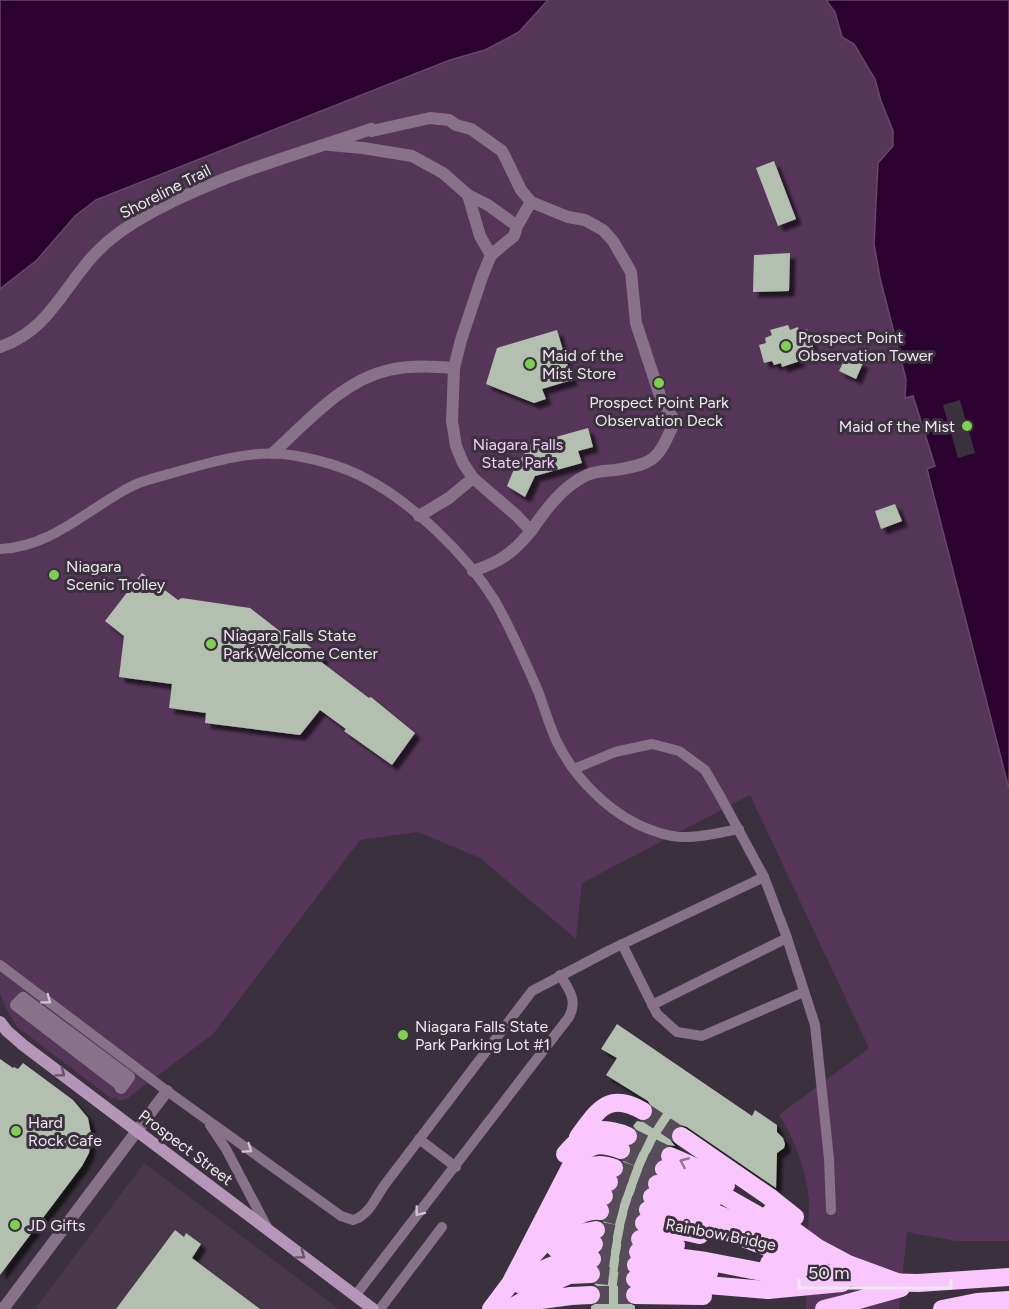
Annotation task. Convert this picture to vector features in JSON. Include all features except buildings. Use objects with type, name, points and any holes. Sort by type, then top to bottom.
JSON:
[{"type":"highway","points":[[550,1227],[552,1175],[594,1116],[605,1106],[618,1102],[643,1111]]},
{"type":"highway","points":[[536,1262],[550,1227],[567,1171],[591,1146],[625,1143],[612,1130],[594,1130],[578,1140],[566,1153]]},
{"type":"highway","points":[[681,1136],[767,1248]]},
{"type":"highway","points":[[647,1224],[702,1170],[767,1248],[815,1254],[851,1278]]},
{"type":"highway","points":[[501,1309],[550,1227],[583,1185],[593,1181],[607,1189],[587,1212],[550,1227]]},
{"type":"highway","points":[[647,1224],[720,1203],[767,1248],[825,1284],[918,1283]]},
{"type":"highway","points":[[647,1224],[706,1296],[767,1248]]},
{"type":"highway","points":[[647,1224],[715,1227],[767,1248],[873,1283]]},
{"type":"highway","points":[[647,1224],[705,1273],[767,1248],[815,1254],[873,1283]]},
{"type":"highway","name":"Rainbow Bridge","points":[[647,1224],[709,1250],[767,1248],[851,1278],[873,1283],[918,1283],[1009,1277]]},
{"type":"highway","points":[[516,1282],[562,1241],[574,1234],[593,1252]]},
{"type":"highway","points":[[516,1282],[536,1262],[575,1246],[593,1252]]},
{"type":"highway","points":[[501,1309],[568,1275],[593,1252]]},
{"type":"highway","points":[[824,1309],[845,1307],[873,1283]]},
{"type":"highway","points":[[501,1309],[534,1300],[591,1295]]},
{"type":"highway","points":[[942,1309],[977,1302],[1009,1300]]},
{"type":"main road","name":"Prospect Street","points":[[0,1022],[23,1045],[373,1309]]},
{"type":"street","name":"Shoreline Trail","points":[[0,347],[33,329],[50,314],[98,250],[134,223],[212,185],[256,167],[371,129],[372,131],[430,118],[449,120],[456,125],[471,129],[502,151],[521,190],[531,202]]},
{"type":"street","points":[[316,147],[332,145],[412,156],[442,173],[468,195],[488,205],[517,226]]},
{"type":"street","points":[[468,195],[480,236],[491,255]]},
{"type":"street","points":[[473,571],[495,563],[508,555],[520,544],[531,531],[559,496],[587,475],[645,464],[654,460],[661,453],[675,421],[662,402],[636,323],[631,272],[613,241],[603,230],[585,220],[568,217],[531,202],[514,236],[491,255],[469,315],[454,368],[452,421],[456,446],[473,478],[531,531]]},
{"type":"street","points":[[273,453],[343,392],[376,374],[418,366],[454,368]]},
{"type":"street","points":[[419,516],[449,498],[473,478]]},
{"type":"street","points":[[22,998],[129,1077],[121,1088],[119,1084],[16,1005],[22,998]]},
{"type":"street","points":[[3,1309],[167,1091]]},
{"type":"lane","points":[[0,549],[28,545],[67,528],[112,497],[146,480],[228,458],[273,453],[294,455],[360,475],[419,516],[473,571],[506,621],[538,692],[557,742],[574,769],[607,804],[632,822],[651,830],[686,837],[739,829]]},
{"type":"lane","points":[[574,769],[615,752],[652,744],[679,751],[705,770],[764,877],[787,938],[815,1025],[829,1159],[831,1210]]},
{"type":"lane","points":[[0,965],[207,1120],[345,1219],[353,1220],[361,1217],[374,1202],[528,995],[560,975],[622,944],[764,877]]},
{"type":"lane","points":[[652,1005],[787,938]]},
{"type":"lane","points":[[622,944],[657,1014],[677,1032],[702,1036],[804,992]]},
{"type":"lane","points":[[355,1296],[572,1013],[573,999],[560,975]]},
{"type":"lane","points":[[207,1120],[226,1149],[269,1230]]},
{"type":"lane","points":[[419,1139],[456,1167]]},
{"type":"lane","points":[[380,1309],[442,1227]]},
{"type":"shaded area","points":[[0,0],[548,0],[519,32],[485,50],[450,60],[96,200],[75,216],[37,260],[0,289]]},
{"type":"shaded area","points":[[826,0],[1009,0],[1009,789],[927,469],[935,466],[913,396],[905,398],[906,379],[880,278],[874,244],[878,163],[893,146],[893,131],[875,79],[854,44],[842,37],[835,12]]},
{"type":"shaded area","points":[[144,1163],[339,1309],[35,1309]]},
{"type":"green space","name":"Niagara Falls State Park","points":[[548,0],[826,0],[835,12],[842,37],[854,44],[875,79],[893,131],[893,146],[878,163],[874,244],[880,278],[906,379],[905,397],[913,395],[935,466],[927,470],[1009,789],[1009,1241],[956,1241],[907,1232],[899,1309],[806,1309],[809,1199],[798,1155],[779,1115],[869,1048],[750,795],[582,883],[576,939],[480,858],[418,832],[360,840],[213,1034],[128,1098],[120,1101],[115,1097],[112,1099],[17,1027],[0,994],[0,289],[37,260],[75,216],[96,200],[450,60],[485,50],[519,32]]},
{"type":"pier","points":[[960,400],[975,453],[958,458],[943,405]]},
{"type":"tunnel","points":[[643,1111],[681,1136]]},
{"type":"tunnel","points":[[628,1136],[670,1156]]},
{"type":"tunnel","points":[[621,1150],[664,1169]]},
{"type":"tunnel","points":[[614,1168],[657,1184]]},
{"type":"tunnel","points":[[609,1182],[652,1197]]},
{"type":"tunnel","points":[[604,1196],[648,1210]]},
{"type":"tunnel","points":[[600,1211],[644,1223]]},
{"type":"tunnel","points":[[596,1230],[640,1239]]},
{"type":"tunnel","points":[[594,1244],[638,1252]]},
{"type":"tunnel","points":[[592,1259],[636,1265]]},
{"type":"tunnel","points":[[591,1274],[635,1279]]},
{"type":"tunnel","points":[[591,1295],[635,1295]]},
{"type":"place","name":"Prospect Point Observation Tower","points":[[786,346]]},
{"type":"place","name":"Maid of the Mist Store","points":[[530,364]]},
{"type":"place","name":"Prospect Point Park Observation Deck","points":[[659,383]]},
{"type":"place","name":"Maid of the Mist","points":[[967,426]]},
{"type":"place","name":"Niagara Scenic Trolley","points":[[54,575]]},
{"type":"place","name":"Niagara Falls State Park Welcome Center","points":[[211,644]]},
{"type":"place","name":"Niagara Falls State Park Parking Lot #1","points":[[403,1035]]},
{"type":"place","name":"Hard Rock Cafe","points":[[16,1131]]},
{"type":"place","name":"JD Gifts","points":[[15,1225]]}]
